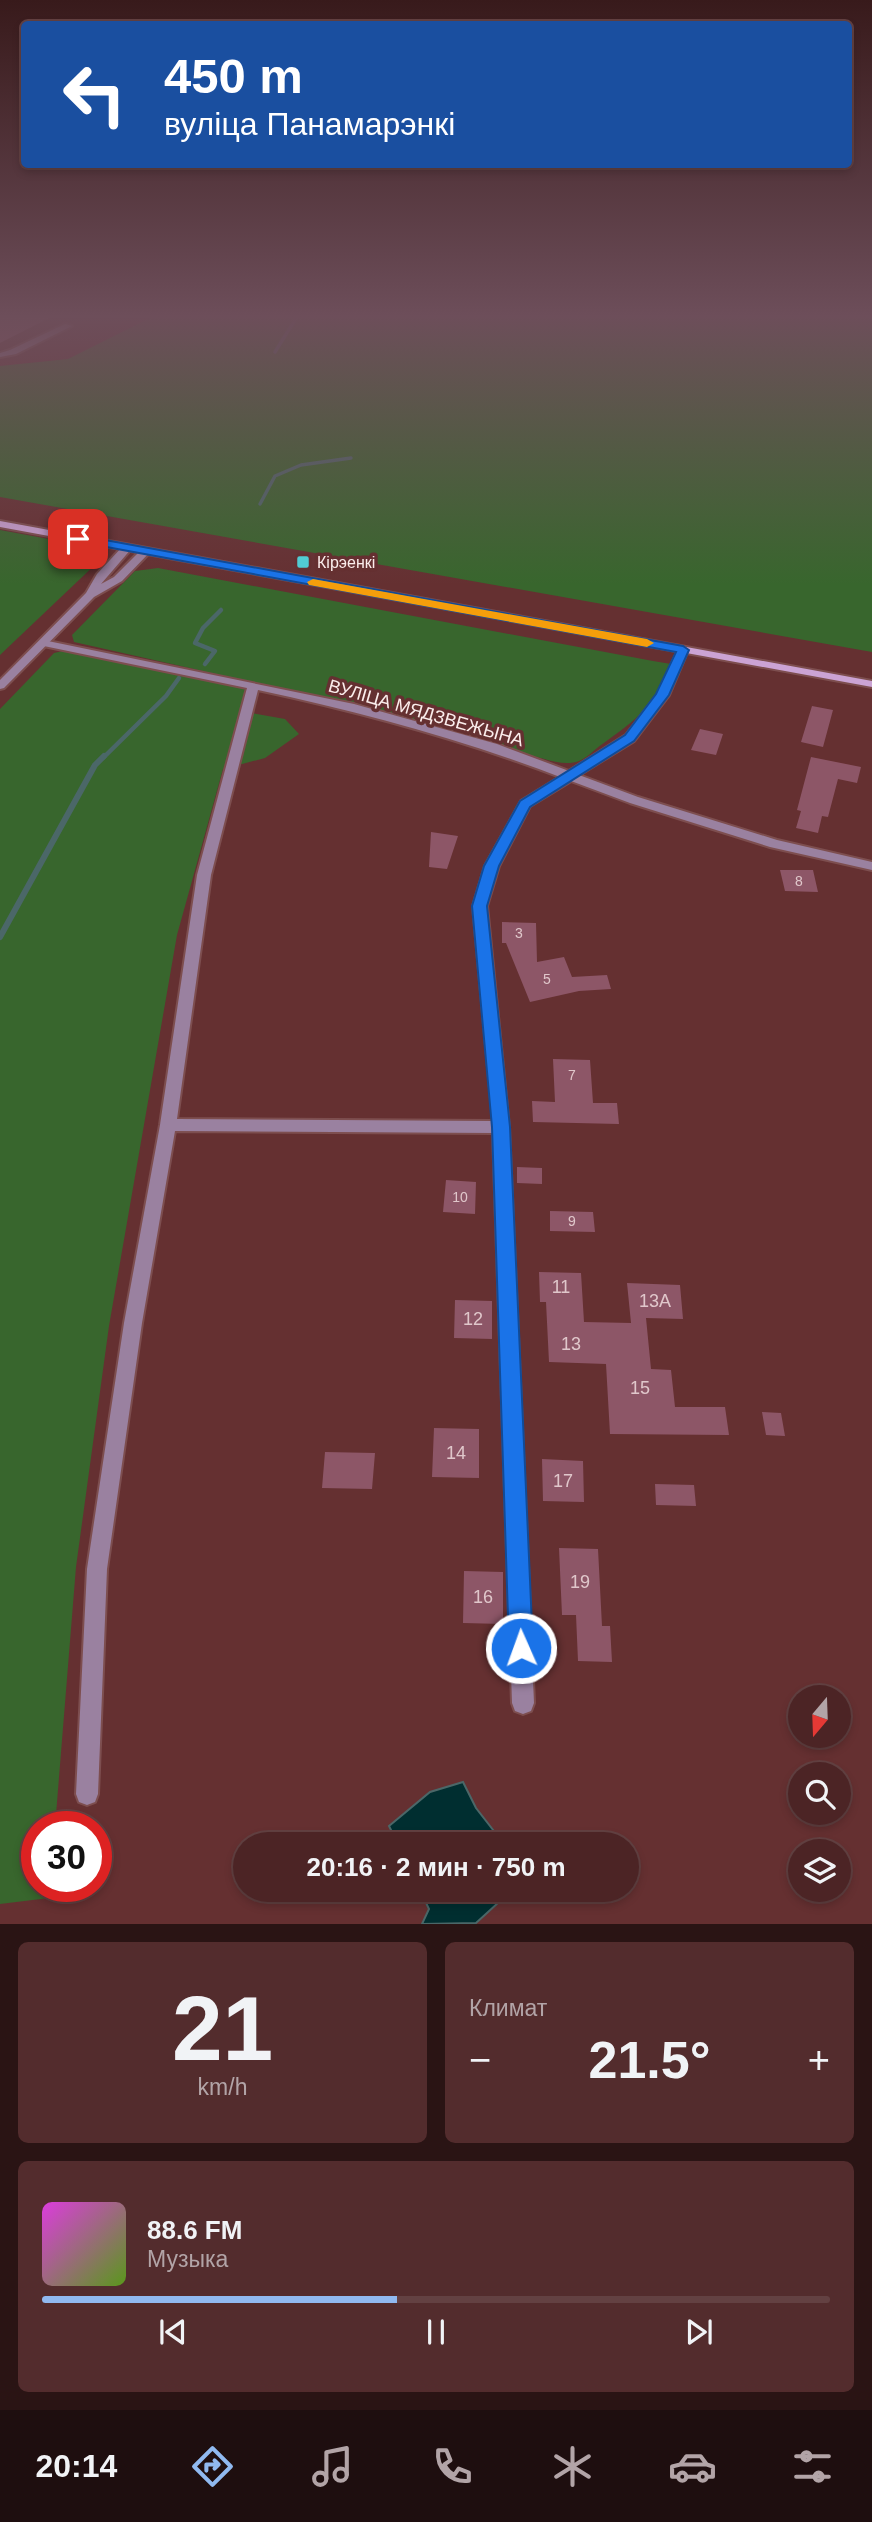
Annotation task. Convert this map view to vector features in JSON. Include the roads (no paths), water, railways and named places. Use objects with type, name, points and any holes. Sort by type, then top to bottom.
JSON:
[{"type":"main road","points":[[0,524],[872,684]]},
{"type":"street","points":[[0,686],[90,595],[101,576],[127,548]]},
{"type":"street","points":[[90,595],[118,579],[146,551]]},
{"type":"street","name":"ВУЛІЦА МЯДЗВЕЖЫНА","points":[[43,643],[350,706],[493,747],[634,800],[775,844],[872,866]]},
{"type":"street","points":[[523,1703],[501,1127],[480,906],[492,866],[525,804],[630,738],[663,695],[683,650]]},
{"type":"street","points":[[87,1794],[97,1569],[132,1323],[168,1125],[204,874],[253,686]]},
{"type":"street","points":[[168,1125],[501,1127]]},
{"type":"water","points":[[463,1782],[476,1808],[495,1832],[392,1832],[389,1826],[430,1792]]},
{"type":"water","points":[[426,1902],[499,1902],[476,1923],[422,1924],[429,1909]]},
{"type":"waterway","points":[[260,504],[275,476],[301,465],[351,458]]},
{"type":"waterway","points":[[205,664],[215,651],[195,643],[203,628],[221,610]]},
{"type":"waterway","points":[[103,758],[166,696],[179,678]]},
{"type":"waterway","points":[[0,937],[95,765],[104,756]]},
{"type":"place","name":"Кірэенкі","points":[[303,562]]}]
